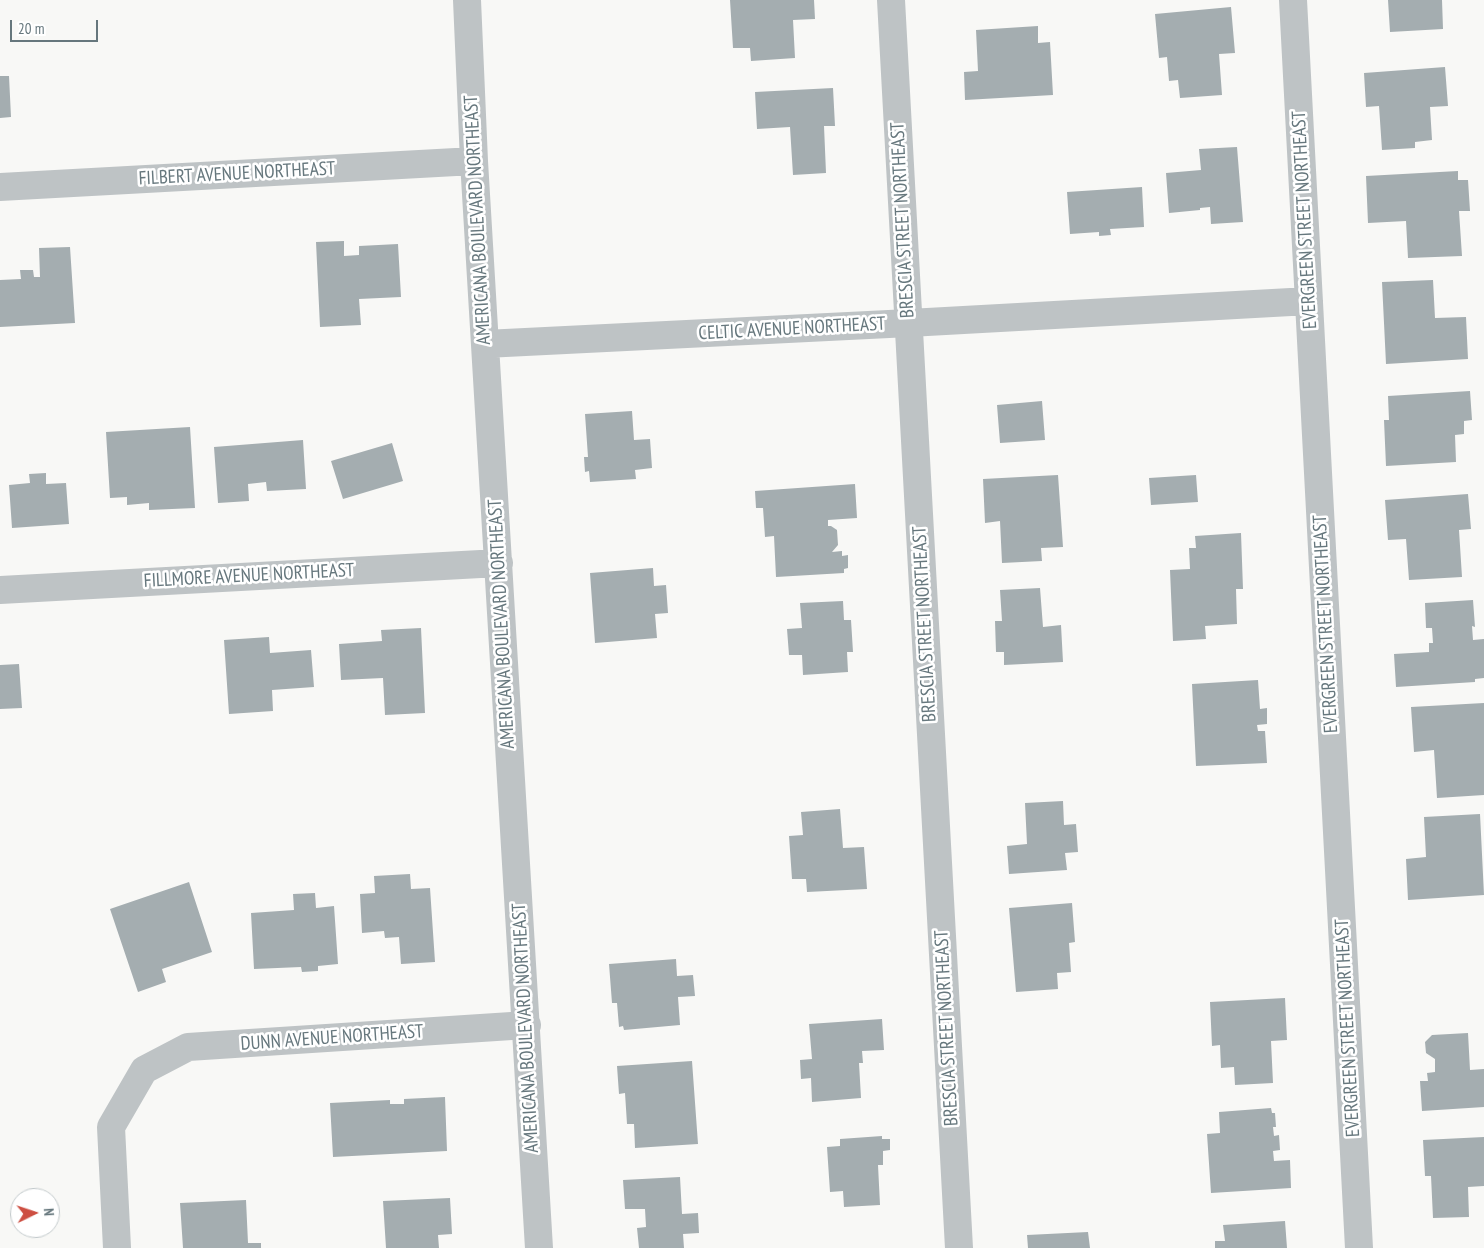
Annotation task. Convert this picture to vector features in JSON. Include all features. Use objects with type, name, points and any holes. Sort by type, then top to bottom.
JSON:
[{"type":"street","name":"AMERICANA BOULEVARD NORTHEAST","points":[[467,0],[474,161],[539,1248]]},
{"type":"street","name":"BRESCIA STREET NORTHEAST","points":[[891,0],[960,1248]]},
{"type":"street","name":"EVERGREEN STREET NORTHEAST","points":[[1293,0],[1359,1248]]},
{"type":"street","name":"FILBERT AVENUE NORTHEAST","points":[[0,187],[474,161]]},
{"type":"street","name":"CELTIC AVENUE NORTHEAST","points":[[485,344],[1309,301]]},
{"type":"street","name":"FILLMORE AVENUE NORTHEAST","points":[[0,590],[499,563]]},
{"type":"street","name":"DUNN AVENUE NORTHEAST","points":[[117,1248],[111,1127],[144,1070],[188,1047],[527,1025]]},
{"type":"building","points":[[730,0],[814,0],[815,19],[793,20],[795,58],[751,61],[750,48],[733,48]]},
{"type":"building","points":[[1388,0],[1442,0],[1443,29],[1390,32]]},
{"type":"building","points":[[1231,7],[1235,53],[1219,54],[1222,95],[1180,98],[1178,80],[1169,81],[1167,57],[1159,58],[1155,14]]},
{"type":"building","points":[[1038,26],[1038,43],[1050,42],[1053,95],[965,100],[964,72],[978,71],[976,30]]},
{"type":"building","points":[[1445,67],[1448,106],[1430,107],[1432,140],[1415,142],[1415,148],[1382,150],[1379,106],[1366,107],[1364,73]]},
{"type":"building","points":[[0,76],[9,76],[11,117],[0,118]]},
{"type":"building","points":[[833,88],[835,126],[824,126],[826,173],[793,175],[790,127],[757,129],[755,92]]},
{"type":"building","points":[[1237,147],[1243,222],[1211,224],[1210,207],[1200,208],[1200,210],[1169,213],[1166,173],[1201,170],[1199,149]]},
{"type":"building","points":[[1458,171],[1458,180],[1468,180],[1470,211],[1459,211],[1462,256],[1408,258],[1406,221],[1368,223],[1366,176]]},
{"type":"building","points":[[1142,187],[1144,227],[1110,229],[1111,235],[1099,236],[1099,232],[1070,234],[1067,192]]},
{"type":"building","points":[[344,241],[344,256],[359,255],[359,246],[398,244],[401,297],[359,299],[361,325],[320,327],[316,242]]},
{"type":"building","points":[[70,247],[75,323],[0,327],[0,280],[21,279],[20,270],[33,270],[34,277],[40,277],[39,248]]},
{"type":"building","points":[[1433,280],[1435,318],[1466,317],[1468,359],[1386,364],[1382,282]]},
{"type":"building","points":[[1470,391],[1472,420],[1464,421],[1464,434],[1455,435],[1456,462],[1386,466],[1384,420],[1389,420],[1388,396]]},
{"type":"building","points":[[1042,401],[1045,440],[1000,443],[997,405]]},
{"type":"building","points":[[632,411],[634,440],[650,439],[652,468],[635,470],[636,479],[590,482],[589,471],[585,472],[584,457],[588,457],[585,414]]},
{"type":"building","points":[[190,427],[195,508],[149,510],[149,503],[127,505],[127,497],[110,498],[106,432]]},
{"type":"building","points":[[303,440],[306,489],[267,491],[266,482],[248,484],[249,501],[218,503],[214,447]]},
{"type":"building","points":[[392,443],[403,481],[343,499],[331,461]]},
{"type":"building","points":[[46,473],[46,484],[66,483],[69,524],[12,528],[9,485],[30,483],[29,474]]},
{"type":"building","points":[[1058,475],[1063,547],[1041,548],[1042,561],[1002,563],[1000,521],[985,523],[983,479]]},
{"type":"building","points":[[1196,475],[1198,502],[1151,505],[1149,478]]},
{"type":"building","points":[[855,484],[857,518],[828,520],[828,526],[837,530],[838,545],[832,552],[842,551],[842,556],[848,555],[848,568],[844,569],[844,573],[776,577],[774,536],[765,537],[763,508],[756,508],[755,491]]},
{"type":"building","points":[[1468,494],[1471,529],[1459,530],[1462,577],[1409,580],[1406,539],[1388,540],[1385,500]]},
{"type":"building","points":[[1241,533],[1243,589],[1236,589],[1237,624],[1205,626],[1206,639],[1173,641],[1170,570],[1190,569],[1189,548],[1196,548],[1195,536]]},
{"type":"building","points":[[653,568],[654,586],[666,585],[668,613],[655,614],[657,638],[595,643],[590,573]]},
{"type":"building","points":[[1040,588],[1043,627],[1061,625],[1063,662],[1004,665],[1004,652],[996,652],[995,621],[1002,621],[1000,590]]},
{"type":"building","points":[[1473,600],[1475,627],[1472,626],[1473,640],[1484,639],[1484,678],[1475,679],[1475,682],[1396,687],[1394,654],[1429,652],[1429,643],[1433,643],[1432,628],[1426,628],[1425,603]]},
{"type":"building","points":[[843,601],[844,620],[851,620],[853,652],[847,652],[848,672],[803,675],[802,655],[789,655],[787,629],[802,628],[800,603]]},
{"type":"building","points":[[421,628],[425,713],[385,715],[383,678],[341,680],[339,644],[382,641],[381,630]]},
{"type":"building","points":[[269,637],[270,653],[311,650],[314,687],[272,690],[273,711],[229,714],[224,640]]},
{"type":"building","points":[[19,664],[22,708],[0,709],[0,665]]},
{"type":"building","points":[[1258,680],[1260,709],[1267,708],[1267,724],[1257,725],[1258,731],[1265,731],[1267,763],[1196,766],[1192,684]]},
{"type":"building","points":[[1484,703],[1484,795],[1437,798],[1434,750],[1414,752],[1411,707]]},
{"type":"building","points":[[1063,801],[1064,825],[1076,824],[1078,852],[1065,853],[1067,870],[1009,874],[1007,846],[1027,844],[1025,803]]},
{"type":"building","points":[[840,809],[843,848],[864,847],[867,889],[807,892],[806,879],[792,879],[789,836],[803,835],[801,812]]},
{"type":"building","points":[[1480,814],[1484,895],[1408,900],[1406,859],[1426,857],[1424,817]]},
{"type":"building","points":[[410,874],[411,889],[430,888],[435,962],[401,964],[399,937],[385,938],[384,931],[362,933],[360,894],[375,893],[374,876]]},
{"type":"building","points":[[189,882],[212,952],[162,969],[166,982],[138,992],[110,909]]},
{"type":"building","points":[[315,893],[316,908],[334,906],[338,964],[318,966],[318,971],[302,972],[301,967],[254,969],[251,913],[294,910],[293,894]]},
{"type":"building","points":[[1072,903],[1075,942],[1069,943],[1071,972],[1057,973],[1058,989],[1016,992],[1009,908]]},
{"type":"building","points":[[676,959],[677,976],[693,975],[695,996],[678,997],[680,1025],[624,1030],[623,1026],[619,1027],[617,1003],[612,1003],[609,964]]},
{"type":"building","points":[[1285,998],[1287,1040],[1271,1041],[1273,1083],[1235,1085],[1234,1067],[1221,1068],[1220,1045],[1212,1046],[1210,1002]]},
{"type":"building","points":[[882,1019],[884,1050],[862,1051],[863,1063],[859,1063],[861,1098],[812,1102],[811,1078],[801,1079],[800,1060],[812,1059],[809,1024]]},
{"type":"building","points":[[1468,1033],[1470,1070],[1484,1069],[1484,1107],[1422,1111],[1420,1081],[1428,1081],[1427,1073],[1435,1072],[1435,1059],[1426,1053],[1425,1042],[1432,1035]]},
{"type":"building","points":[[692,1061],[698,1144],[635,1148],[634,1124],[627,1124],[625,1093],[619,1094],[617,1066]]},
{"type":"building","points":[[445,1097],[447,1151],[333,1157],[330,1103],[390,1100],[390,1104],[404,1104],[404,1099]]},
{"type":"building","points":[[1271,1108],[1272,1113],[1275,1113],[1276,1127],[1273,1127],[1274,1136],[1279,1135],[1280,1150],[1273,1151],[1274,1161],[1290,1160],[1291,1188],[1211,1193],[1207,1134],[1220,1133],[1219,1112]]},
{"type":"building","points":[[882,1136],[882,1139],[890,1139],[890,1150],[883,1151],[883,1165],[878,1165],[880,1205],[844,1207],[843,1191],[830,1192],[827,1147],[840,1146],[840,1139]]},
{"type":"building","points":[[1484,1137],[1484,1186],[1468,1187],[1469,1217],[1433,1218],[1431,1176],[1425,1176],[1423,1140]]},
{"type":"building","points":[[680,1177],[682,1214],[698,1213],[699,1233],[683,1234],[684,1248],[639,1248],[637,1228],[646,1227],[645,1209],[625,1209],[623,1180]]},
{"type":"building","points":[[450,1198],[452,1234],[438,1235],[439,1248],[386,1248],[383,1201]]},
{"type":"building","points":[[246,1200],[248,1243],[261,1243],[261,1248],[183,1248],[180,1203]]},
{"type":"building","points":[[1285,1221],[1287,1248],[1215,1248],[1215,1241],[1225,1241],[1223,1225]]},
{"type":"building","points":[[1088,1232],[1090,1248],[1028,1248],[1027,1235]]}]
